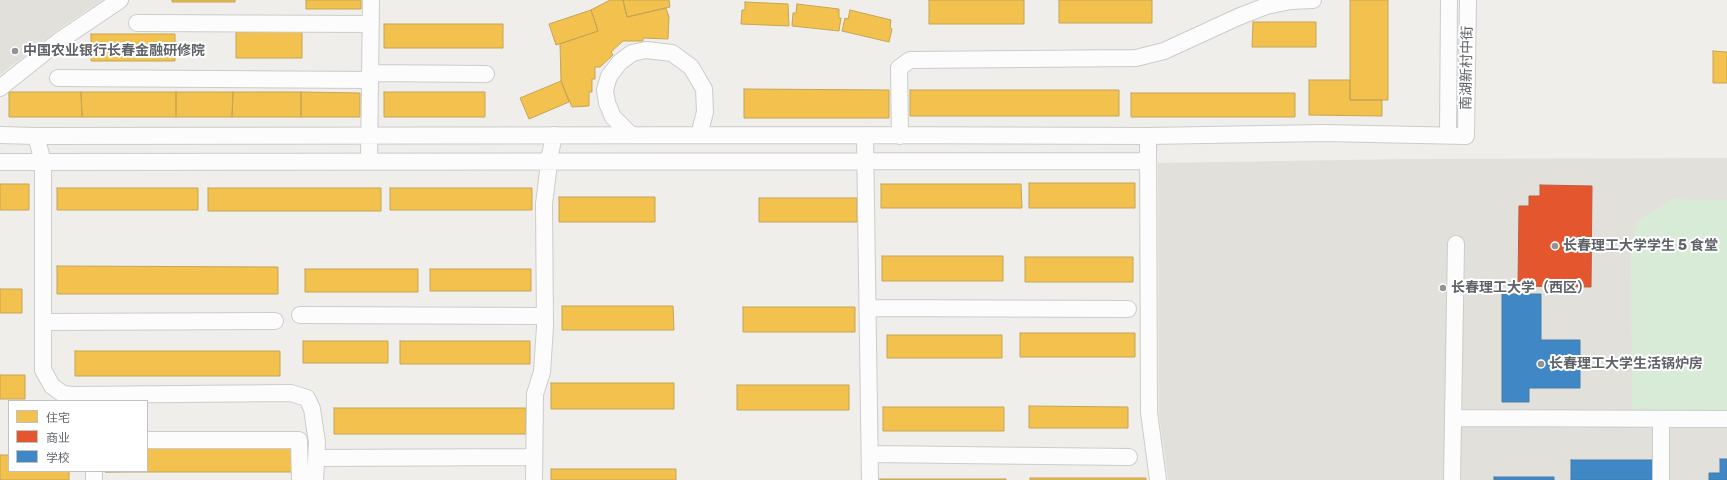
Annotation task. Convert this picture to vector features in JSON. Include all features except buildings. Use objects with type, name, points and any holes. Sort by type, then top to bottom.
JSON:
[{"type":"street","points":[[0,88],[59,41],[120,0]]},
{"type":"street","points":[[368,161],[371,0]]},
{"type":"street","points":[[900,136],[899,68],[910,60],[1136,58],[1164,51],[1238,16],[1266,6],[1291,1],[1312,0]]},
{"type":"street","name":"南湖新村中街","points":[[1449,0],[1448,136],[1466,136],[1468,0]]},
{"type":"street","points":[[137,23],[371,24]]},
{"type":"street","points":[[631,135],[613,117],[606,103],[605,90],[609,76],[620,62],[632,53],[646,50],[672,53],[691,67],[704,89],[705,112],[699,135]]},
{"type":"street","points":[[58,78],[486,74]]},
{"type":"street","points":[[0,135],[1148,136],[1323,133],[1448,136]]},
{"type":"street","points":[[534,480],[535,394],[542,372],[545,316],[544,204],[549,160],[554,135]]},
{"type":"street","points":[[865,135],[870,480]]},
{"type":"street","points":[[36,136],[43,162],[43,370],[52,386],[63,394],[291,393],[307,398],[312,409],[317,442],[315,480]]},
{"type":"street","points":[[1148,136],[1149,412],[1158,480]]},
{"type":"street","points":[[0,162],[549,160],[1148,161]]},
{"type":"street","points":[[1452,480],[1456,244]]},
{"type":"street","points":[[868,308],[1128,309]]},
{"type":"street","points":[[300,315],[545,316]]},
{"type":"street","points":[[44,322],[275,322]]},
{"type":"street","points":[[1453,418],[1727,419]]},
{"type":"street","points":[[1661,480],[1662,419]]},
{"type":"street","points":[[148,440],[299,440],[300,480]]},
{"type":"street","points":[[870,454],[1129,457]]},
{"type":"street","points":[[316,458],[534,457]]},
{"type":"shaded area","name":"中国农业银行长春金融研修院","points":[[0,0],[103,0],[62,27],[0,75]]},
{"type":"shaded area","name":"长春理工大学（西区）","points":[[1727,158],[1727,480],[1168,480],[1159,414],[1158,163],[1406,159]]},
{"type":"green space","points":[[1674,199],[1727,200],[1727,410],[1632,409],[1631,255],[1637,221]]},
{"type":"place","name":"中国农业银行长春金融研修院","points":[[15,51]]},
{"type":"place","name":"长春理工大学学生 5 食堂","points":[[1555,246]]},
{"type":"place","name":"长春理工大学（西区）","points":[[1443,288]]},
{"type":"place","name":"长春理工大学生活锅炉房","points":[[1541,364]]}]
